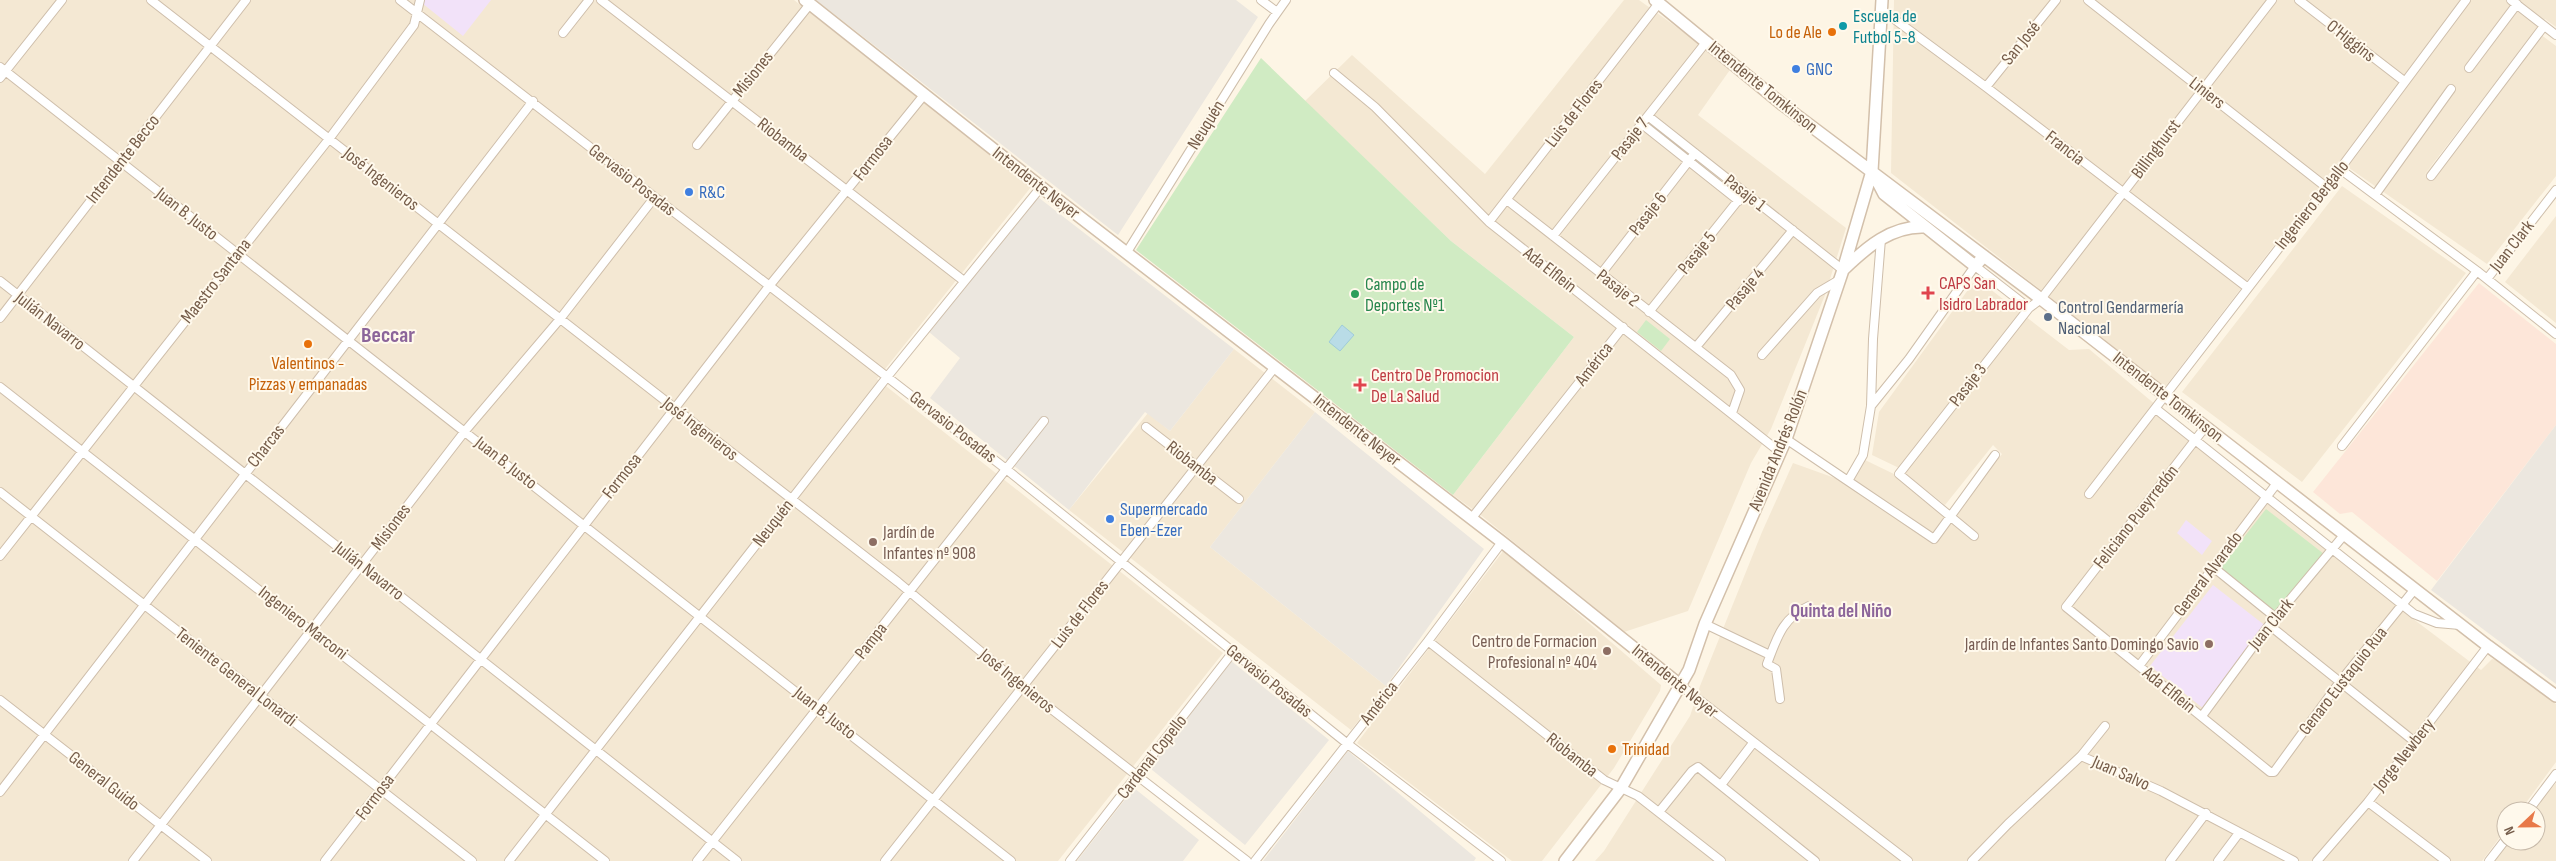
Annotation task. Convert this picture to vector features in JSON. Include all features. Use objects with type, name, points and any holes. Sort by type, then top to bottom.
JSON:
[{"type":"street","points":[[0,78],[3,69],[62,0]]},
{"type":"street","name":"José Ingenieros","points":[[150,0],[910,592],[1023,687],[1247,861]]},
{"type":"street","name":"Intendente Becco","points":[[0,318],[246,0]]},
{"type":"street","name":"Gervasio Posadas","points":[[400,0],[533,101],[654,198],[770,285],[1006,469],[1490,858],[1500,861]]},
{"type":"street","name":"Maestro Santana","points":[[0,556],[329,139],[414,25],[415,12],[420,0]]},
{"type":"street","points":[[563,33],[589,0]]},
{"type":"street","name":"Riobamba","points":[[601,0],[964,281]]},
{"type":"street","points":[[1261,0],[1277,12]]},
{"type":"street","name":"Neuquén","points":[[1127,252],[1286,0]]},
{"type":"street","name":"San José","points":[[1986,87],[2056,0]]},
{"type":"street","name":"Liniers","points":[[2088,0],[2326,187]]},
{"type":"street","name":"Billinghurst","points":[[2041,299],[2272,0]]},
{"type":"street","name":"O'Higgins","points":[[2299,0],[2404,81]]},
{"type":"street","name":"Ingeniero Bergallo","points":[[2089,494],[2340,169],[2466,0]]},
{"type":"street","name":"Misiones","points":[[697,145],[807,2]]},
{"type":"street","name":"Intendente Neyer","points":[[807,2],[1041,187],[1502,542],[1753,743],[1908,861]]},
{"type":"street","name":"Intendente Tomkinson","points":[[1657,2],[1783,105],[2041,299],[2414,590],[2556,696]]},
{"type":"street","name":"Luis de Flores","points":[[1489,222],[1657,2]]},
{"type":"street","points":[[2469,68],[2514,2],[2556,35]]},
{"type":"street","name":"Francia","points":[[1882,5],[2123,194],[2248,288]]},
{"type":"street","name":"Avenida Andrés Rolón","points":[[1566,861],[1621,788],[1689,670],[1706,624],[1786,439],[1841,275],[1872,171],[1882,5]]},
{"type":"street","points":[[2431,176],[2544,26]]},
{"type":"street","name":"Pasaje 7","points":[[1553,236],[1707,42]]},
{"type":"street","name":"Juan B. Justo","points":[[3,69],[1011,861]]},
{"type":"street","name":"Ada Elflein","points":[[1334,73],[1375,107],[1489,222],[1780,452]]},
{"type":"street","points":[[2375,195],[2451,89]]},
{"type":"street","name":"Formosa","points":[[325,861],[430,722],[481,659],[770,285],[924,95]]},
{"type":"street","name":"Charcas","points":[[0,792],[533,101]]},
{"type":"street","name":"Pasaje 1","points":[[1648,116],[1793,230],[1841,275]]},
{"type":"street","name":"Pasaje 1","points":[[1642,124],[1739,201]]},
{"type":"street","name":"Pasaje 6","points":[[1602,274],[1695,153]]},
{"type":"street","points":[[2340,169],[2477,271],[2556,334]]},
{"type":"street","name":"Intendente Tomkinson","points":[[1872,171],[1884,194],[2029,308]]},
{"type":"street","name":"Neuquén","points":[[509,861],[887,377],[1041,187]]},
{"type":"street","name":"Juan Clark","points":[[2487,279],[2556,190]]},
{"type":"street","name":"Pasaje 5","points":[[1649,312],[1744,193]]},
{"type":"street","name":"Misiones","points":[[133,861],[465,431],[560,319],[654,198]]},
{"type":"street","name":"Pasaje 2","points":[[1507,200],[1731,375],[1738,385],[1740,395],[1732,413]]},
{"type":"street","points":[[1762,355],[1817,293],[1841,275],[1865,249],[1881,239],[1910,226],[1924,227]]},
{"type":"street","name":"Pasaje 4","points":[[1696,347],[1793,230]]},
{"type":"street","points":[[1848,481],[1863,455],[1871,406],[1873,338],[1881,239]]},
{"type":"street","points":[[1871,406],[1909,359],[1984,256]]},
{"type":"street","name":"Juan Clark","points":[[2342,446],[2477,271]]},
{"type":"street","name":"Julián Navarro","points":[[0,281],[738,861]]},
{"type":"street","name":"Pasaje 3","points":[[1950,515],[1899,474],[2029,308],[2041,299]]},
{"type":"street","name":"América","points":[[1471,519],[1623,327]]},
{"type":"street","name":"Luis de Flores","points":[[885,861],[932,799],[1023,687],[1275,367]]},
{"type":"street","name":"Ingeniero Marconi","points":[[0,387],[605,861]]},
{"type":"street","name":"Intendente Tomkinson","points":[[2156,409],[2402,604],[2427,620],[2462,625]]},
{"type":"street","name":"Pampa","points":[[697,861],[1044,421]]},
{"type":"street","name":"Feliciano Pueyrredón","points":[[2066,607],[2206,426]]},
{"type":"street","name":"Riobamba","points":[[1146,427],[1239,499]]},
{"type":"street","points":[[1786,439],[1931,538],[1936,537],[1950,515],[1995,456]]},
{"type":"street","name":"General Alvarado","points":[[2139,666],[2277,483]]},
{"type":"street","name":"Teniente General Lonardi","points":[[0,492],[472,861]]},
{"type":"street","points":[[1950,515],[1974,536]]},
{"type":"street","name":"Juan Clark","points":[[2202,716],[2269,625],[2344,535]]},
{"type":"street","name":"América","points":[[1255,861],[1428,641],[1502,542]]},
{"type":"street","points":[[2213,567],[2276,617]]},
{"type":"street","name":"Genaro Eustaquio Rua","points":[[2272,772],[2339,683],[2414,590]]},
{"type":"street","points":[[1780,699],[1776,668],[1767,664],[1788,619],[1809,606]]},
{"type":"street","name":"Ada Elflein","points":[[2066,607],[2272,772]]},
{"type":"street","points":[[1706,624],[1770,656]]},
{"type":"street","points":[[2269,625],[2415,742]]},
{"type":"street","name":"Riobamba","points":[[1428,641],[1604,780],[1638,796],[1721,861]]},
{"type":"street","name":"Jorge Newbery","points":[[2317,861],[2368,802],[2488,646]]},
{"type":"street","name":"Cardenal Copello","points":[[1070,861],[1233,652]]},
{"type":"street","name":"General Guido","points":[[0,700],[207,861]]},
{"type":"street","points":[[2081,756],[2106,726]]},
{"type":"street","points":[[1721,785],[1753,743]]},
{"type":"street","name":"Juan Salvo","points":[[1972,861],[2008,824],[2081,756],[2112,768],[2206,813],[2239,833],[2294,861]]},
{"type":"street","points":[[1659,812],[1692,771],[1698,767],[1815,861]]},
{"type":"street","points":[[2536,801],[2556,774]]},
{"type":"street","points":[[2368,802],[2446,861]]},
{"type":"street","points":[[2170,861],[2206,813]]},
{"type":"street","points":[[2218,861],[2239,833]]},
{"type":"street","points":[[2489,861],[2497,851]]},
{"type":"shaded area","points":[[0,0],[794,0],[1031,187],[877,379],[1223,653],[1058,861],[0,861]]},
{"type":"shaded area","points":[[424,0],[491,0],[463,36],[422,3]]},
{"type":"shaded area","points":[[816,0],[1236,0],[1258,17],[1118,235]]},
{"type":"shaded area","points":[[1624,0],[1639,0],[1732,67],[1698,115],[1846,228],[1825,295],[1771,429],[1751,463],[1688,611],[1624,632],[1482,516],[1453,495],[1574,337],[1451,241],[1305,101],[1352,55],[1485,174]]},
{"type":"shaded area","points":[[1894,0],[2556,0],[2556,27],[2545,19],[2421,179],[2540,34],[2556,46],[2556,176],[2487,264],[2339,161],[2165,387],[1891,173]]},
{"type":"shaded area","points":[[2342,186],[2466,273],[2302,482],[2182,392]]},
{"type":"shaded area","points":[[1034,194],[1234,349],[1170,431],[1145,412],[1069,510],[930,398],[960,358],[929,332]]},
{"type":"shaded area","points":[[2556,216],[2556,323],[2505,282]]},
{"type":"shaded area","points":[[1981,282],[2069,350],[2089,349],[2396,606],[2481,670],[2492,659],[2497,660],[2556,704],[2556,762],[2527,801],[2496,801],[2496,842],[2482,861],[1595,861],[1604,851],[1690,716],[1700,686],[1762,532],[1793,463],[1846,482],[1865,460],[1898,476],[1951,520],[2002,454],[1993,445],[1945,505],[1897,467],[1872,455],[1879,412],[1973,283]]},
{"type":"shaded area","points":[[2479,283],[2556,344],[2556,425],[2437,581],[2352,512],[2340,514],[2313,492]]},
{"type":"shaded area","points":[[1234,349],[1315,412],[1210,547],[1386,686],[1351,730],[1069,510],[1148,413],[1170,431]]},
{"type":"shaded area","points":[[1315,412],[1484,549],[1386,686],[1210,547]]},
{"type":"shaded area","points":[[2556,425],[2556,684],[2431,590]]},
{"type":"shaded area","points":[[2186,520],[2212,541],[2202,555],[2177,533]]},
{"type":"shaded area","points":[[1504,550],[1661,685],[1660,691],[1614,768],[1542,861],[1512,861],[1357,743]]},
{"type":"shaded area","points":[[2213,585],[2267,627],[2204,709],[2150,666]]},
{"type":"shaded area","points":[[1230,660],[1329,740],[1245,845],[1146,765]]},
{"type":"shaded area","points":[[1348,751],[1476,858],[1474,861],[1263,861]]},
{"type":"shaded area","points":[[2556,783],[2556,861],[2489,861],[2498,851],[2546,851],[2546,801],[2541,801]]},
{"type":"shaded area","points":[[1134,788],[1199,840],[1183,861],[1077,861]]},
{"type":"green space","name":"Campo de Deportes Nº1","points":[[1261,58],[1451,241],[1574,337],[1453,495],[1136,250]]},
{"type":"green space","points":[[1646,320],[1670,339],[1661,351],[1637,332]]},
{"type":"green space","points":[[2266,509],[2324,554],[2273,620],[2215,574]]},
{"type":"water","points":[[1342,325],[1354,335],[1340,351],[1329,342]]},
{"type":"place","name":"Escuela de Futbol 5-8","points":[[1843,26]]},
{"type":"place","name":"Lo de Ale","points":[[1832,32]]},
{"type":"place","name":"GNC","points":[[1796,69]]},
{"type":"place","name":"R&C","points":[[689,192]]},
{"type":"place","name":"CAPS San Isidro Labrador","points":[[1928,293]]},
{"type":"place","name":"Campo de Deportes Nº1","points":[[1355,294]]},
{"type":"place","name":"Control Gendarmería Nacional","points":[[2048,317]]},
{"type":"place","name":"Valentinos - Pizzas y empanadas","points":[[308,344]]},
{"type":"place","name":"Centro De Promocion De La Salud","points":[[1360,385]]},
{"type":"place","name":"Supermercado Eben-Ezer","points":[[1110,519]]},
{"type":"place","name":"Jardín de Infantes nº 908","points":[[873,542]]},
{"type":"place","name":"Jardín de Infantes Santo Domingo Savio","points":[[2209,644]]},
{"type":"place","name":"Centro de Formacion Profesional nº 404","points":[[1607,651]]},
{"type":"place","name":"Trinidad","points":[[1612,749]]},
{"type":"district","name":"Beccar","points":[[388,335]]},
{"type":"district","name":"Quinta del Niño","points":[[1841,611]]}]
